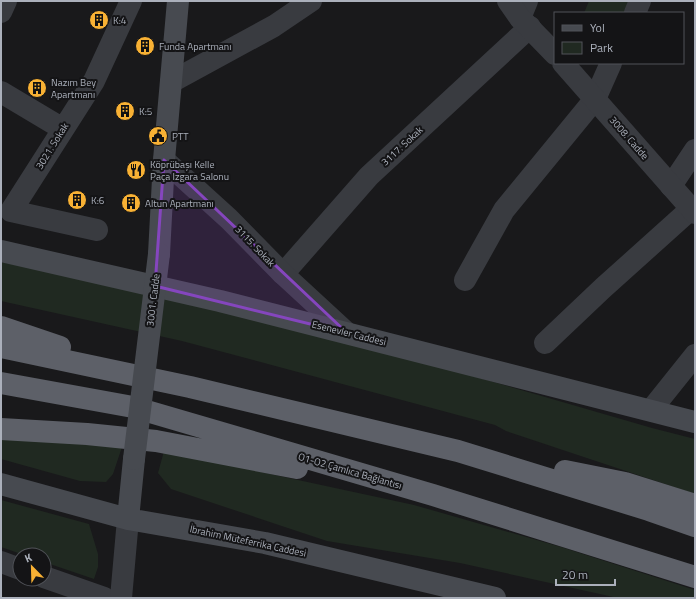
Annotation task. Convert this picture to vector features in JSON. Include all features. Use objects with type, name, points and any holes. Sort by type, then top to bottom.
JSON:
[{"type":"highway","points":[[1,327],[63,349],[190,387]]},
{"type":"highway","points":[[1,347],[190,387],[458,451],[625,483],[695,505]]},
{"type":"highway","name":"O1-O2 Çamlıca Bağlantısı","points":[[1,383],[134,407],[433,495],[695,577]]},
{"type":"highway","points":[[1,429],[87,434],[156,441],[433,495]]},
{"type":"highway","points":[[458,451],[649,510],[695,526]]},
{"type":"main road","name":"3001. Cadde","points":[[128,519],[159,254],[164,160],[178,1]]},
{"type":"main road","name":"Esenevler Caddesi","points":[[1,251],[212,299],[695,422]]},
{"type":"main road","name":"İbrahim Müteferrika Caddesi","points":[[1,484],[128,519],[265,543],[495,598]]},
{"type":"street","points":[[1,12],[6,1]]},
{"type":"street","name":"3021. Sokak","points":[[97,230],[11,211],[94,81],[131,1]]},
{"type":"street","points":[[170,82],[274,26],[311,1]]},
{"type":"street","points":[[635,12],[640,1]]},
{"type":"street","points":[[521,12],[554,53]]},
{"type":"street","name":"3117. Sokak","points":[[283,274],[369,176],[521,12]]},
{"type":"street","name":"3008. Cadde","points":[[564,64],[693,211]]},
{"type":"street","points":[[465,280],[504,210],[595,99],[612,64]]},
{"type":"street","points":[[1,92],[63,129]]},
{"type":"street","points":[[671,186],[695,150]]},
{"type":"street","name":"3115. Sokak","points":[[164,160],[229,219],[283,274],[347,333]]},
{"type":"street","points":[[545,343],[603,288],[693,211]]},
{"type":"street","points":[[652,410],[695,355]]},
{"type":"street","name":"3001. Cadde","points":[[121,598],[128,519]]},
{"type":"street","points":[[1,562],[12,566]]},
{"type":"street","points":[[52,580],[104,598]]},
{"type":"highlighted area","points":[[164,160],[347,333],[220,301],[155,286]]},
{"type":"green space","points":[[589,1],[644,1],[639,12],[584,12]]},
{"type":"green space","points":[[1,262],[93,279],[400,355],[695,439],[695,494],[506,431],[495,425],[182,341],[1,301]]},
{"type":"green space","points":[[1,436],[123,444],[113,474],[106,482],[80,481],[1,459]]},
{"type":"green space","points":[[164,451],[414,505],[561,547],[695,590],[695,598],[618,598],[460,563],[327,541],[171,489],[158,473]]},
{"type":"green space","points":[[1,500],[89,524],[98,554],[98,567],[94,579],[52,565],[52,547],[12,547],[12,551],[1,547]]},
{"type":"place","name":"K:4","points":[[99,20]]},
{"type":"place","name":"Funda Apartmanı","points":[[145,46]]},
{"type":"place","name":"Nazım Bey Apartmanı","points":[[37,88]]},
{"type":"place","name":"K:5","points":[[125,111]]},
{"type":"place","name":"PTT","points":[[158,136]]},
{"type":"place","name":"Köprübaşı Kelle Paça Izgara Salonu","points":[[136,170]]},
{"type":"place","name":"K:6","points":[[77,200]]},
{"type":"place","name":"Altun Apartmanı","points":[[131,203]]}]
